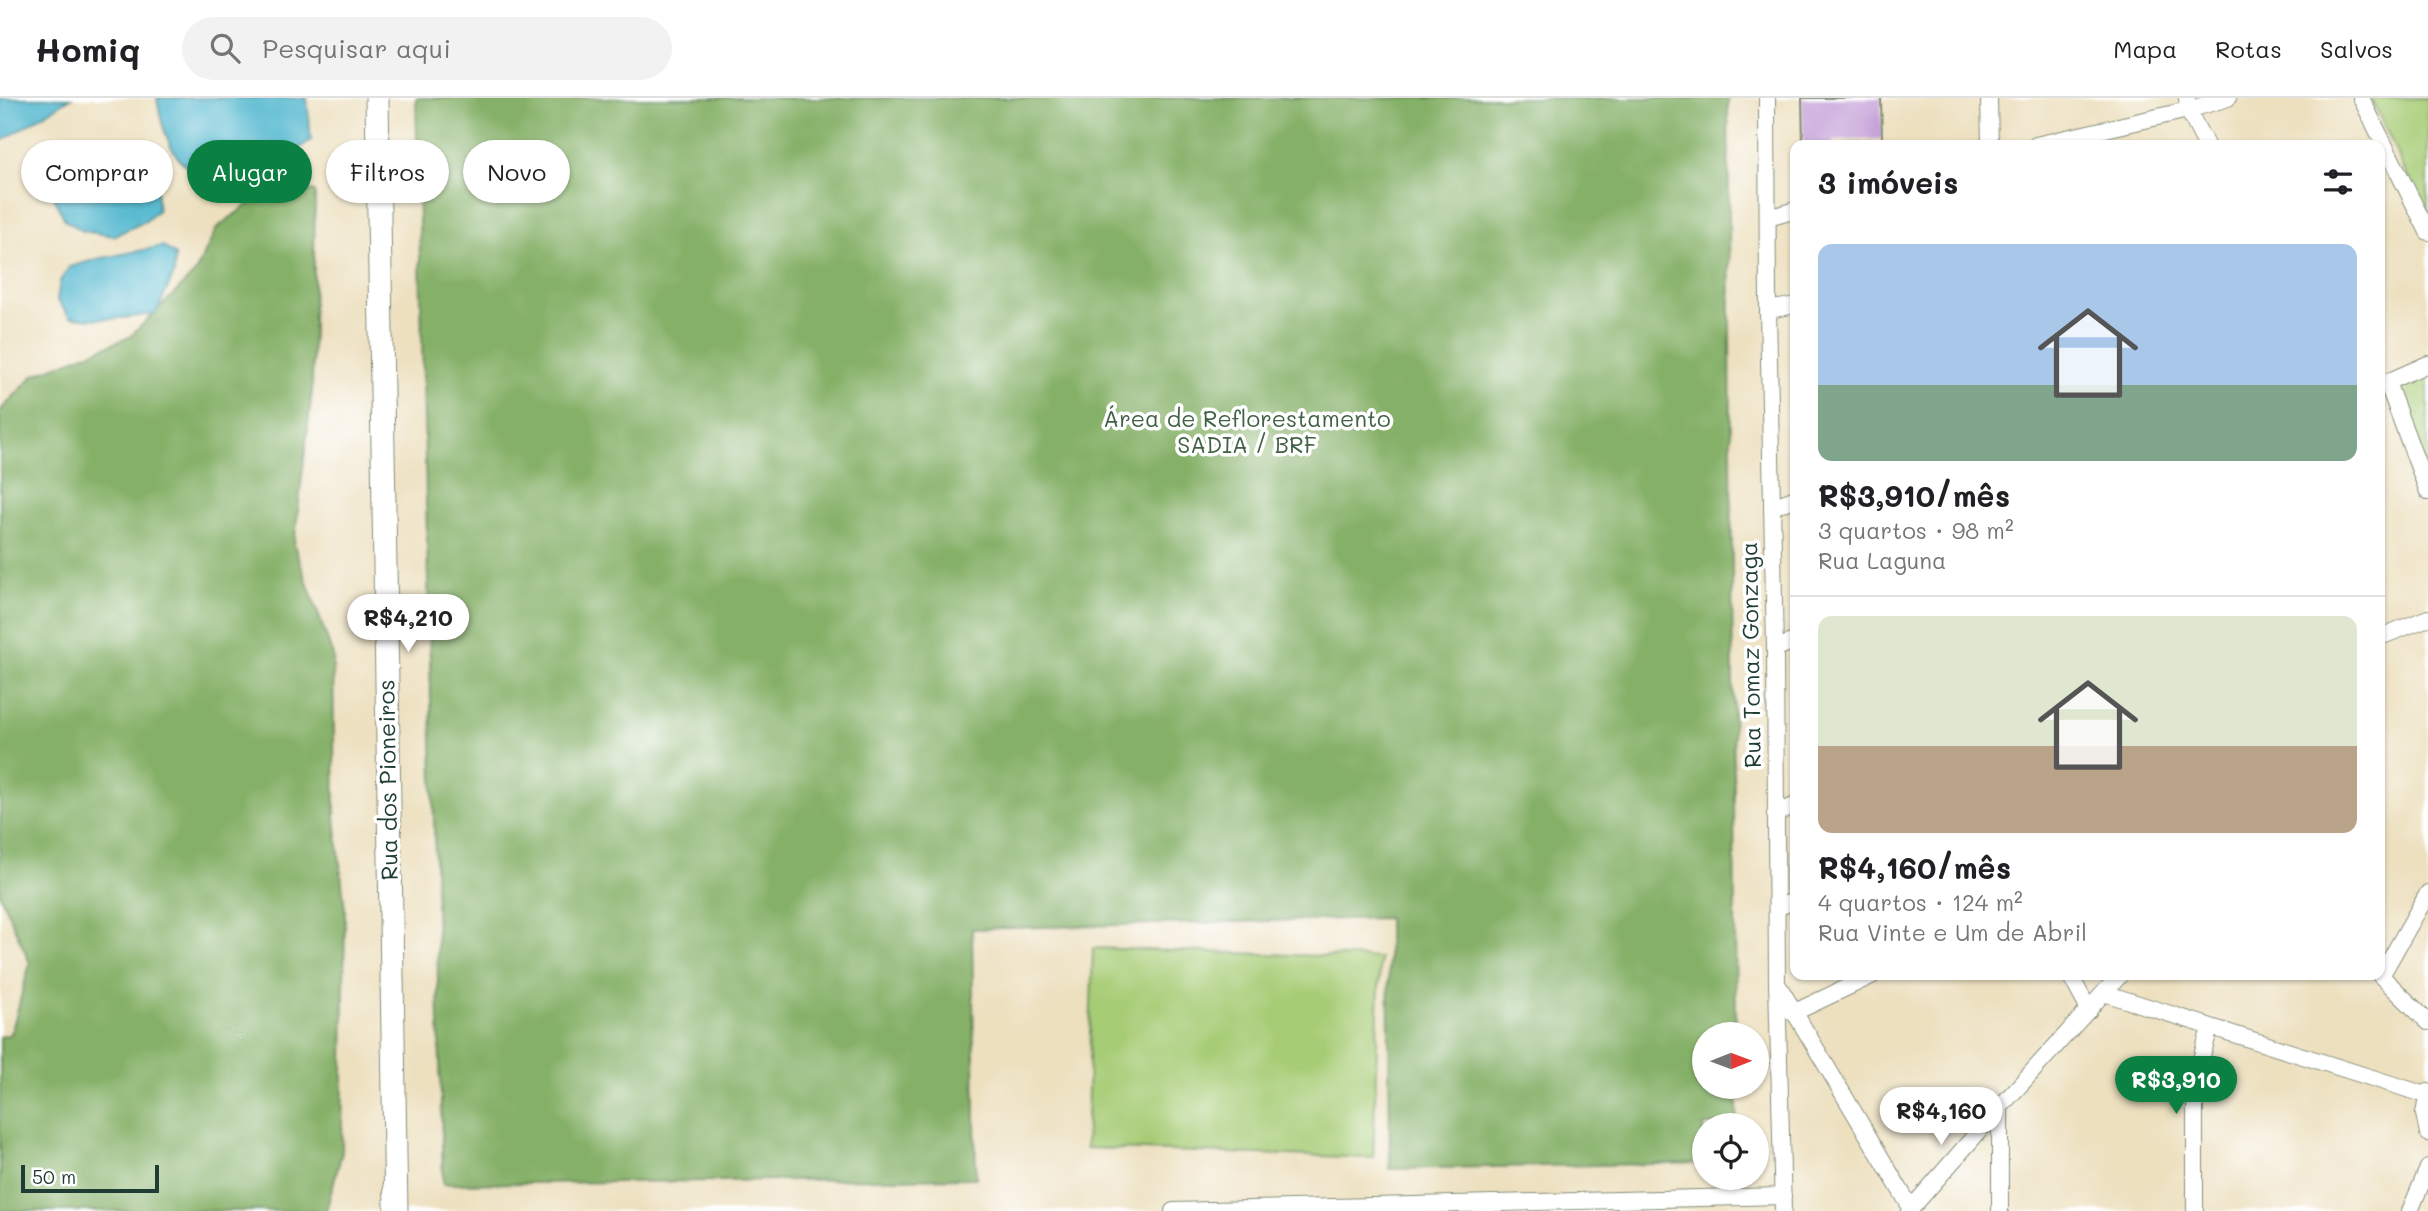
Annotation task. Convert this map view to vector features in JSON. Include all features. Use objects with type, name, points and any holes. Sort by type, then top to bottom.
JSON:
[{"type":"main road","name":"Rua dos Pioneiros","points":[[377,98],[396,1211]]},
{"type":"street","name":"Rua Tomaz Gonzaga","points":[[1767,98],[1777,983],[1783,1203]]},
{"type":"street","points":[[1989,98],[1990,140]]},
{"type":"street","points":[[2055,140],[2188,104],[2228,98]]},
{"type":"street","points":[[2361,98],[2382,140]]},
{"type":"street","points":[[2188,104],[2204,140]]},
{"type":"street","points":[[2385,146],[2428,232]]},
{"type":"street","points":[[1768,218],[1790,212]]},
{"type":"street","points":[[1768,310],[1790,306]]},
{"type":"street","points":[[2385,383],[2428,364]]},
{"type":"street","points":[[2385,389],[2428,492]]},
{"type":"street","points":[[1772,507],[1790,500]]},
{"type":"street","points":[[2385,635],[2428,618]]},
{"type":"street","points":[[1775,649],[1790,643]]},
{"type":"street","points":[[1775,814],[1790,808]]},
{"type":"street","points":[[2385,968],[2428,893]]},
{"type":"street","points":[[1777,908],[1790,903]]},
{"type":"street","points":[[2385,979],[2428,1022]]},
{"type":"street","points":[[1793,1013],[1862,980]]},
{"type":"street","points":[[2073,980],[2089,1010]]},
{"type":"street","points":[[1777,983],[1910,1210],[2116,980]]},
{"type":"street","points":[[2104,993],[2427,1094],[2424,1114],[2428,1133]]},
{"type":"street","points":[[2195,1211],[2195,1080],[2210,1028]]},
{"type":"street","points":[[2000,1107],[2000,1211]]},
{"type":"street","points":[[2410,1211],[2428,1168]]},
{"type":"street","points":[[1173,1211],[1783,1203]]},
{"type":"green space","name":"Área de Reflorestamento SADIA / BRF","points":[[416,98],[1728,98],[1736,1022],[1692,1022],[1692,1099],[1737,1099],[1737,1113],[1692,1113],[1692,1163],[1390,1169],[1388,918],[972,929],[976,1178],[443,1184],[419,203],[449,203],[449,140],[417,140]]},
{"type":"green space","points":[[2371,98],[2428,98],[2428,220]]},
{"type":"green space","points":[[312,191],[315,192],[312,391],[294,545],[333,656],[335,817],[345,910],[342,1152],[326,1211],[0,1211],[0,1037],[11,1034],[30,963],[0,895],[0,411],[34,375],[130,337],[195,273],[217,228],[247,205],[312,203]]},
{"type":"green space","points":[[2428,370],[2428,480],[2392,387]]},
{"type":"green space","points":[[1093,948],[1380,958],[1373,1158],[1086,1148]]},
{"type":"water","points":[[0,98],[71,98],[0,142]]},
{"type":"water","points":[[157,98],[307,98],[311,140],[187,140],[187,166],[173,149],[173,140],[168,140]]},
{"type":"water","points":[[56,203],[157,203],[158,210],[146,221],[114,236],[83,231],[65,220]]},
{"type":"water","points":[[163,246],[175,255],[174,274],[156,313],[113,319],[70,317],[57,300],[60,281],[69,267]]},
{"type":"building","points":[[1802,98],[1881,98],[1882,139],[1803,140]]}]
